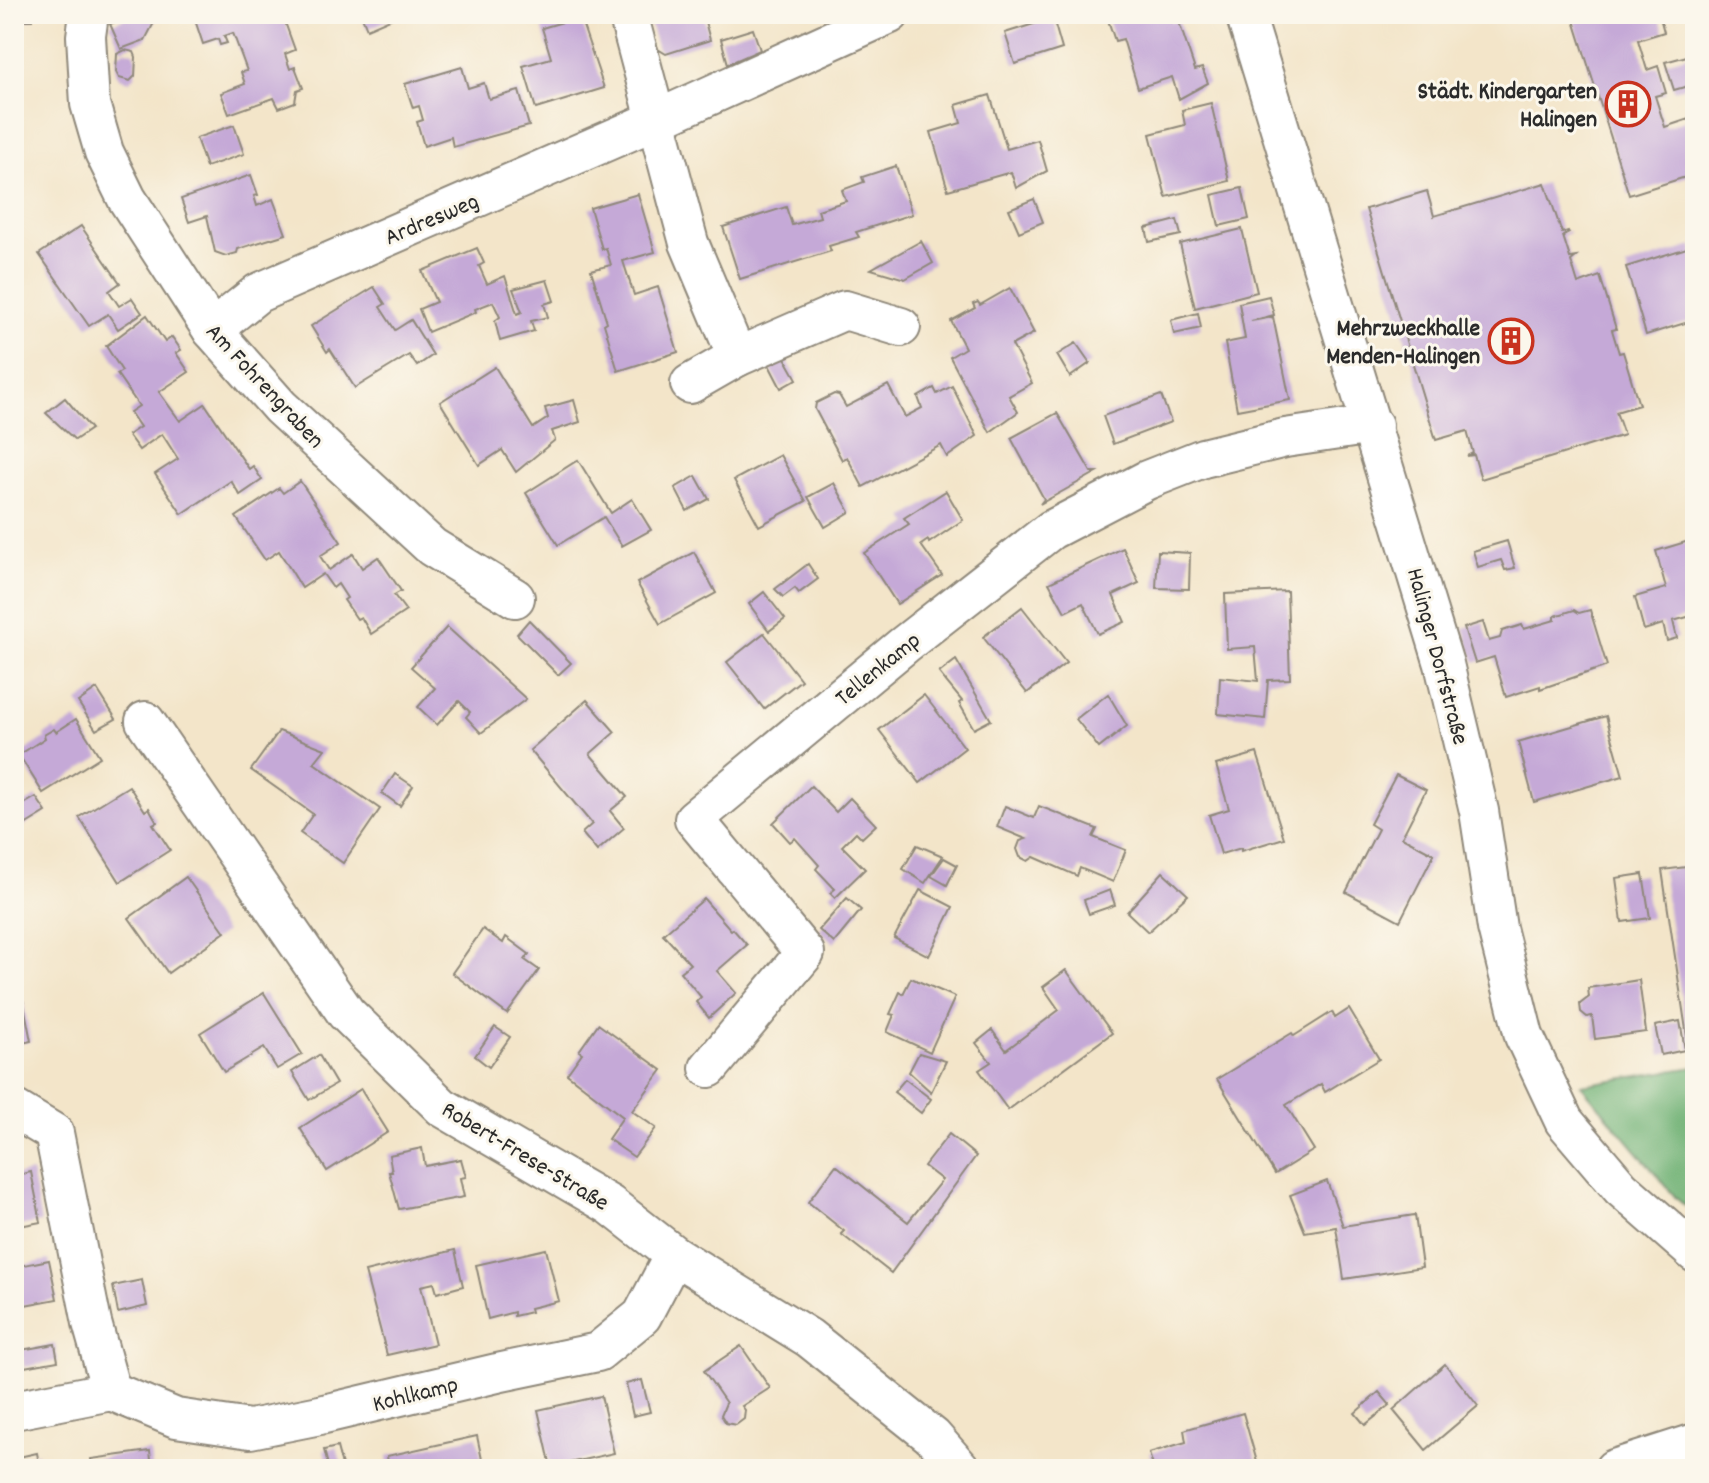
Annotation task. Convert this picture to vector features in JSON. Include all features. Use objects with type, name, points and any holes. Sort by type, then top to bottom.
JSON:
[{"type":"street","name":"Am Fohrengraben","points":[[89,14],[86,36],[90,104],[104,152],[127,199],[212,330],[280,407],[432,547],[515,598]]},
{"type":"street","points":[[628,14],[689,243],[737,357]]},
{"type":"street","name":"Ardresweg","points":[[212,330],[258,293],[890,14]]},
{"type":"street","name":"Halinger Dorfstraße","points":[[1245,14],[1444,664],[1479,811],[1497,928],[1524,1036],[1564,1121],[1621,1188],[1695,1253]]},
{"type":"street","points":[[690,384],[737,357],[845,310],[901,327]]},
{"type":"street","name":"Tellenkamp","points":[[709,1068],[805,953],[694,819],[904,645],[1051,530],[1147,480],[1203,458],[1285,438],[1373,425]]},
{"type":"street","name":"Robert-Frese-Straße","points":[[145,721],[346,1013],[442,1107],[610,1205],[674,1255],[809,1338],[933,1437],[961,1469]]},
{"type":"street","points":[[14,1109],[54,1133],[92,1323],[111,1391],[14,1410]]},
{"type":"street","name":"Kohlkamp","points":[[111,1391],[176,1418],[250,1429],[598,1352],[642,1316],[674,1255]]},
{"type":"street","points":[[1614,1469],[1695,1443]]},
{"type":"green space","points":[[1695,1067],[1695,1214],[1677,1199],[1581,1085]]},
{"type":"building","points":[[14,14],[32,14],[32,20],[14,20]]},
{"type":"building","points":[[135,14],[154,14],[156,19],[145,40],[121,49],[110,24]]},
{"type":"building","points":[[193,14],[282,14],[295,50],[285,54],[290,69],[295,67],[303,88],[297,90],[295,102],[279,108],[274,98],[229,114],[221,93],[245,84],[241,72],[247,71],[233,33],[224,36],[227,43],[220,45],[218,39],[203,44]]},
{"type":"building","points":[[361,14],[396,14],[397,16],[367,29]]},
{"type":"building","points":[[647,14],[703,14],[710,40],[666,54],[658,49]]},
{"type":"building","points":[[1106,14],[1168,14],[1171,22],[1178,19],[1195,70],[1202,68],[1208,83],[1179,99],[1172,77],[1138,88],[1123,39],[1115,41]]},
{"type":"building","name":"Städt. Kindergarten Halingen","points":[[1572,14],[1659,14],[1664,32],[1638,40],[1647,70],[1658,66],[1666,93],[1655,96],[1665,127],[1695,117],[1695,174],[1629,195]]},
{"type":"building","points":[[580,17],[604,88],[536,109],[523,66],[551,58],[542,28]]},
{"type":"building","points":[[1053,18],[1062,49],[1015,64],[1005,33]]},
{"type":"building","points":[[753,29],[760,50],[728,64],[721,39]]},
{"type":"building","points":[[125,50],[134,52],[136,57],[135,76],[130,81],[119,78],[116,72],[117,54]]},
{"type":"building","points":[[1694,54],[1695,84],[1674,90],[1665,62]]},
{"type":"building","points":[[462,67],[468,88],[484,83],[489,99],[519,91],[529,126],[453,147],[451,137],[424,146],[417,122],[423,120],[419,106],[413,108],[405,84]]},
{"type":"building","points":[[990,95],[1007,149],[1038,140],[1047,171],[1016,188],[1011,172],[948,190],[931,132],[961,123],[956,105]]},
{"type":"building","points":[[1211,103],[1229,181],[1166,197],[1150,134],[1185,125],[1182,110]]},
{"type":"building","points":[[234,125],[244,154],[206,167],[196,138]]},
{"type":"building","points":[[896,166],[912,214],[856,232],[859,237],[829,246],[831,251],[740,279],[723,227],[786,207],[792,225],[820,217],[818,210],[846,201],[842,190],[864,182],[862,177]]},
{"type":"building","points":[[251,175],[258,195],[254,196],[257,206],[273,199],[286,234],[238,249],[237,253],[226,256],[215,252],[207,216],[189,222],[181,199]]},
{"type":"building","name":"Mehrzweckhalle Menden-Halingen","points":[[1545,183],[1562,233],[1569,233],[1563,236],[1570,258],[1576,257],[1571,261],[1578,284],[1600,276],[1616,329],[1612,330],[1619,353],[1623,352],[1639,405],[1616,412],[1624,435],[1481,479],[1474,455],[1467,456],[1473,453],[1467,431],[1436,440],[1366,209],[1427,191],[1434,216]]},
{"type":"building","points":[[1242,188],[1249,219],[1219,226],[1212,195]]},
{"type":"building","points":[[638,194],[655,252],[623,261],[634,295],[658,287],[678,352],[618,371],[591,270],[611,265],[606,248],[602,249],[590,208]]},
{"type":"building","points":[[1034,199],[1043,222],[1019,232],[1009,209]]},
{"type":"building","points":[[1177,220],[1181,235],[1149,242],[1146,228]]},
{"type":"building","points":[[81,226],[120,283],[109,291],[119,306],[132,298],[142,313],[118,329],[108,314],[89,326],[39,254]]},
{"type":"building","points":[[1242,229],[1257,292],[1195,308],[1180,244]]},
{"type":"building","points":[[921,241],[933,263],[905,279],[871,269]]},
{"type":"building","points":[[1693,246],[1695,320],[1646,335],[1626,267]]},
{"type":"building","points":[[477,248],[484,263],[479,266],[487,284],[505,276],[517,314],[522,312],[513,289],[547,280],[554,301],[544,304],[548,317],[531,321],[534,331],[500,341],[495,321],[500,317],[493,302],[428,332],[419,309],[436,302],[422,271]]},
{"type":"building","points":[[374,287],[385,304],[380,307],[395,330],[411,320],[433,355],[417,366],[409,355],[355,388],[311,326]]},
{"type":"building","points":[[1010,288],[1034,333],[1012,345],[1032,383],[1009,396],[1018,412],[990,432],[950,357],[965,348],[951,321],[975,308],[973,304],[978,302],[980,305]]},
{"type":"building","points":[[1269,296],[1274,315],[1251,321],[1273,317],[1290,400],[1237,410],[1225,343],[1245,339],[1239,303]]},
{"type":"building","points":[[1198,313],[1201,328],[1174,334],[1171,320]]},
{"type":"building","points":[[147,315],[165,342],[172,337],[181,350],[176,353],[189,372],[159,392],[180,421],[205,404],[249,469],[253,466],[262,480],[240,495],[231,481],[182,514],[155,474],[178,459],[162,434],[139,450],[128,435],[140,427],[130,412],[139,406],[117,374],[122,371],[106,346]]},
{"type":"building","points":[[1076,343],[1090,363],[1070,377],[1057,355]]},
{"type":"building","points":[[783,354],[797,379],[781,388],[768,363]]},
{"type":"building","points":[[495,367],[533,428],[548,418],[545,408],[574,400],[580,422],[552,431],[555,440],[516,472],[502,450],[479,465],[440,402]]},
{"type":"building","points":[[888,385],[905,417],[922,408],[918,397],[934,388],[937,394],[952,386],[977,436],[947,457],[941,445],[863,487],[847,457],[842,460],[815,409],[816,403],[834,394],[839,395],[846,407]]},
{"type":"building","points":[[1161,395],[1171,422],[1113,444],[1103,416]]},
{"type":"building","points":[[65,398],[91,429],[75,440],[46,413]]},
{"type":"building","points":[[1057,413],[1091,472],[1097,472],[1040,504],[1044,499],[1011,438]]},
{"type":"building","points":[[780,455],[806,501],[759,526],[734,480]]},
{"type":"building","points":[[578,460],[611,513],[632,499],[651,530],[622,546],[604,517],[558,545],[526,493]]},
{"type":"building","points":[[696,476],[709,499],[687,511],[675,488]]},
{"type":"building","points":[[300,481],[341,542],[320,556],[329,570],[353,554],[362,568],[378,557],[401,591],[394,595],[406,611],[371,634],[361,617],[357,619],[344,600],[347,598],[338,584],[333,588],[323,574],[302,588],[279,551],[265,560],[236,517],[279,488],[283,493]]},
{"type":"building","points":[[834,483],[850,512],[825,527],[808,497]]},
{"type":"building","points":[[946,491],[963,520],[921,545],[942,575],[897,604],[864,553],[909,524],[904,518]]},
{"type":"building","points":[[1692,540],[1695,550],[1695,615],[1673,621],[1677,638],[1667,641],[1663,624],[1644,630],[1635,597],[1666,588],[1656,551]]},
{"type":"building","points":[[1507,541],[1515,568],[1505,570],[1501,560],[1478,567],[1473,551]]},
{"type":"building","points":[[1123,548],[1139,583],[1113,595],[1125,622],[1098,634],[1083,603],[1065,612],[1049,583]]},
{"type":"building","points":[[1158,551],[1190,553],[1189,589],[1156,588]]},
{"type":"building","points":[[694,552],[716,593],[660,624],[637,583]]},
{"type":"building","points":[[808,564],[818,579],[799,593],[795,588],[783,597],[775,589]]},
{"type":"building","points":[[1287,591],[1290,679],[1268,680],[1265,719],[1218,714],[1220,677],[1258,681],[1255,647],[1227,649],[1225,594]]},
{"type":"building","points":[[764,592],[785,619],[769,631],[749,604]]},
{"type":"building","points":[[1022,607],[1066,663],[1027,693],[983,637]]},
{"type":"building","points":[[1574,610],[1579,613],[1590,610],[1607,666],[1506,697],[1494,657],[1475,663],[1464,628],[1483,622],[1489,641],[1500,638],[1502,631],[1522,625],[1524,629],[1555,620],[1555,616]]},
{"type":"building","points":[[529,620],[571,663],[558,675],[517,634]]},
{"type":"building","points":[[447,627],[526,699],[481,733],[466,717],[470,712],[459,701],[437,725],[418,707],[435,688],[411,667]]},
{"type":"building","points":[[764,633],[801,680],[764,709],[727,662]]},
{"type":"building","points":[[956,660],[991,720],[974,729],[959,703],[962,701],[939,673]]},
{"type":"building","points":[[97,689],[116,719],[96,730],[78,702]]},
{"type":"building","points":[[1108,694],[1127,726],[1099,748],[1076,719]]},
{"type":"building","points":[[924,695],[965,748],[920,783],[879,730]]},
{"type":"building","points":[[587,700],[615,732],[590,754],[627,797],[610,811],[624,828],[597,851],[582,833],[592,824],[530,750]]},
{"type":"building","points":[[1606,716],[1623,776],[1534,802],[1518,742]]},
{"type":"building","points":[[76,719],[100,757],[43,793],[19,755],[45,738],[44,735],[54,729],[56,732]]},
{"type":"building","points":[[279,731],[325,749],[314,763],[380,809],[343,863],[300,833],[313,814],[251,770]]},
{"type":"building","points":[[1257,753],[1284,838],[1221,854],[1209,815],[1229,809],[1216,765]]},
{"type":"building","points":[[395,774],[413,786],[400,806],[382,793]]},
{"type":"building","points":[[1396,775],[1426,790],[1402,837],[1434,854],[1400,921],[1346,892],[1378,829],[1370,824]]},
{"type":"building","points":[[129,786],[145,811],[149,808],[157,822],[153,824],[170,850],[120,882],[79,817]]},
{"type":"building","points":[[811,786],[836,812],[850,798],[876,825],[862,838],[856,832],[842,846],[865,869],[835,898],[830,893],[835,889],[816,869],[819,865],[795,838],[790,842],[773,823]]},
{"type":"building","points":[[36,797],[46,812],[15,831],[14,810]]},
{"type":"building","points":[[1005,806],[1034,818],[1039,806],[1097,829],[1093,837],[1126,850],[1113,882],[1080,868],[1077,876],[1034,857],[1028,861],[1020,857],[1017,849],[1020,841],[1026,839],[997,827]]},
{"type":"building","points":[[917,845],[943,856],[925,883],[903,869]]},
{"type":"building","points":[[944,858],[957,865],[947,885],[931,876]]},
{"type":"building","points":[[1695,866],[1695,1049],[1689,1050],[1662,870]]},
{"type":"building","points":[[1163,872],[1188,895],[1148,932],[1127,912]]},
{"type":"building","points":[[1643,874],[1650,918],[1622,922],[1616,878]]},
{"type":"building","points":[[186,877],[225,932],[168,973],[129,918]]},
{"type":"building","points":[[920,890],[953,907],[929,956],[894,938]]},
{"type":"building","points":[[1110,890],[1115,905],[1089,914],[1084,900]]},
{"type":"building","points":[[847,898],[861,910],[834,943],[819,930]]},
{"type":"building","points":[[704,899],[747,945],[717,971],[736,993],[709,1018],[696,1002],[701,997],[680,972],[690,964],[663,934]]},
{"type":"building","points":[[483,929],[503,943],[506,937],[529,954],[525,960],[539,970],[507,1014],[452,973]]},
{"type":"building","points":[[1066,970],[1112,1033],[1008,1110],[979,1070],[991,1062],[976,1043],[992,1030],[1006,1050],[1059,1010],[1043,987]]},
{"type":"building","points":[[911,978],[955,997],[930,1052],[887,1032],[894,1015],[890,1014],[900,992],[903,994]]},
{"type":"building","points":[[14,979],[20,985],[31,1041],[14,1045]]},
{"type":"building","points":[[1639,980],[1646,1032],[1595,1039],[1592,1016],[1587,1017],[1581,1012],[1580,1004],[1589,997],[1588,988]]},
{"type":"building","points":[[264,993],[302,1054],[277,1069],[264,1048],[224,1072],[200,1033]]},
{"type":"building","points":[[1349,1009],[1379,1059],[1325,1092],[1321,1084],[1286,1105],[1314,1150],[1275,1174],[1217,1079],[1292,1033],[1294,1036],[1332,1012],[1335,1018]]},
{"type":"building","points":[[1680,1021],[1685,1050],[1661,1055],[1655,1026]]},
{"type":"building","points":[[598,1024],[662,1070],[632,1111],[656,1128],[634,1157],[608,1139],[623,1117],[567,1074]]},
{"type":"building","points":[[495,1027],[510,1037],[489,1067],[475,1056]]},
{"type":"building","points":[[919,1053],[946,1061],[931,1092],[909,1072]]},
{"type":"building","points":[[319,1055],[336,1084],[309,1100],[292,1072]]},
{"type":"building","points":[[905,1079],[931,1099],[921,1113],[894,1092]]},
{"type":"building","points":[[361,1089],[388,1132],[327,1171],[300,1128]]},
{"type":"building","points":[[949,1134],[976,1156],[891,1273],[841,1234],[844,1231],[808,1202],[836,1165],[908,1222],[942,1180],[924,1166]]},
{"type":"building","points":[[422,1148],[425,1166],[461,1159],[466,1177],[460,1178],[464,1197],[399,1209],[389,1172],[392,1172],[389,1155]]},
{"type":"building","points":[[31,1172],[41,1222],[14,1227],[14,1176]]},
{"type":"building","points":[[1327,1181],[1343,1226],[1415,1215],[1422,1267],[1344,1279],[1336,1227],[1305,1232],[1290,1195]]},
{"type":"building","points":[[546,1249],[559,1301],[530,1308],[531,1312],[514,1316],[514,1312],[488,1319],[476,1265]]},
{"type":"building","points":[[455,1250],[463,1286],[437,1293],[434,1283],[421,1286],[435,1344],[387,1355],[365,1272]]},
{"type":"building","points":[[49,1260],[57,1299],[14,1307],[14,1267]]},
{"type":"building","points":[[142,1280],[147,1306],[118,1313],[113,1286]]},
{"type":"building","points":[[55,1344],[58,1361],[24,1367],[21,1350]]},
{"type":"building","points":[[741,1346],[770,1388],[742,1406],[744,1419],[736,1425],[726,1423],[721,1415],[726,1403],[704,1371]]},
{"type":"building","points":[[1445,1364],[1478,1406],[1426,1450],[1393,1410]]},
{"type":"building","points":[[642,1380],[650,1412],[633,1416],[626,1384]]},
{"type":"building","points":[[1379,1392],[1390,1405],[1365,1425],[1355,1413]]},
{"type":"building","points":[[601,1396],[614,1453],[551,1467],[538,1410]]},
{"type":"building","points":[[1243,1413],[1259,1469],[1154,1469],[1149,1453],[1186,1442],[1184,1430]]},
{"type":"building","points":[[477,1436],[484,1469],[389,1469],[387,1456]]},
{"type":"building","points":[[337,1447],[342,1466],[329,1469],[324,1450]]},
{"type":"building","points":[[150,1451],[152,1469],[92,1469],[91,1459]]},
{"type":"building","points":[[37,1453],[40,1469],[14,1469],[14,1458]]},
{"type":"place","name":"Städt. Kindergarten Halingen","points":[[1628,104]]},
{"type":"place","name":"Mehrzweckhalle Menden-Halingen","points":[[1511,341]]}]
